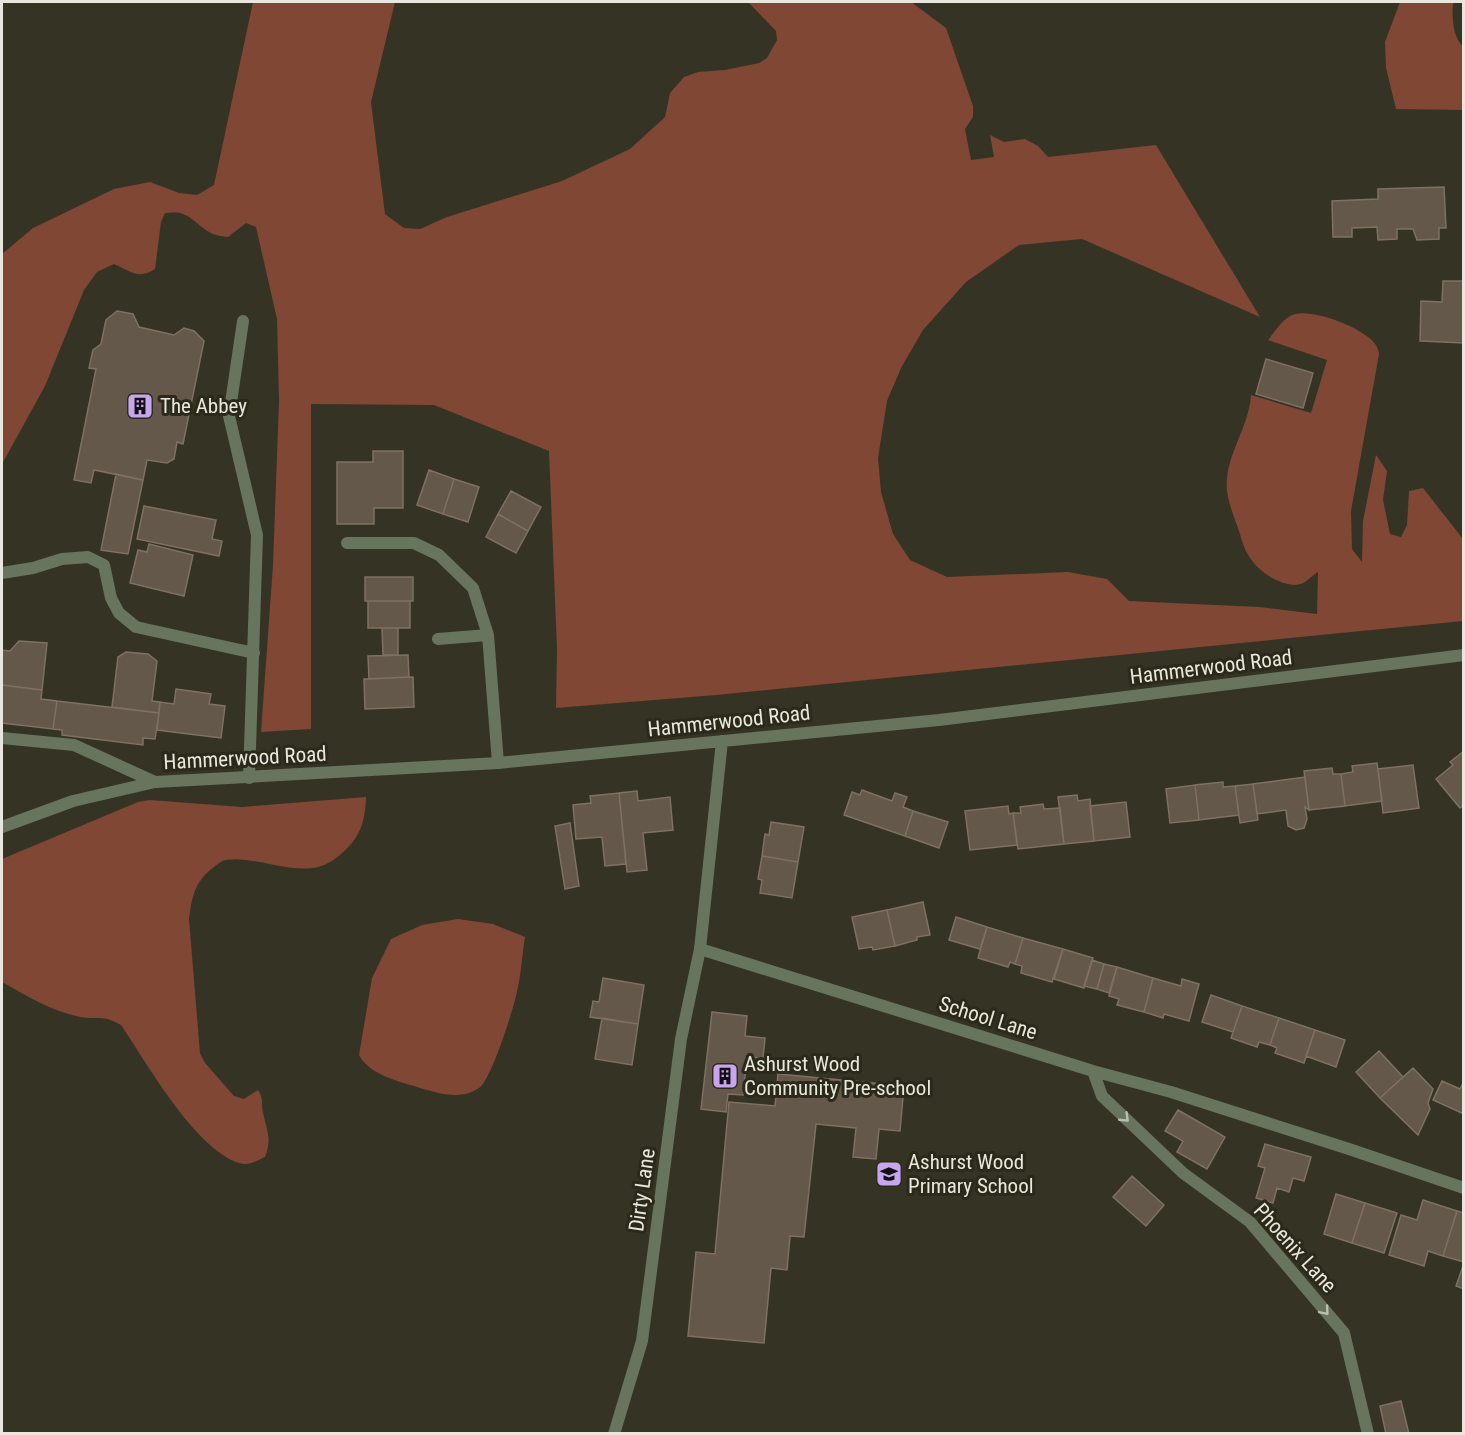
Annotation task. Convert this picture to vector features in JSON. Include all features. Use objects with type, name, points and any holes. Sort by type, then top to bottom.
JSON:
[{"type":"street","points":[[243,321],[229,416],[257,535],[249,778]]},
{"type":"street","points":[[347,543],[414,543],[439,555],[473,588],[488,635],[498,764]]},
{"type":"street","points":[[2,573],[33,568],[62,559],[88,557],[104,565],[115,606],[119,613],[136,627],[254,653]]},
{"type":"street","points":[[438,639],[488,635]]},
{"type":"street","name":"Hammerwood Road","points":[[2,827],[73,801],[154,782],[498,764],[939,720],[1464,655]]},
{"type":"street","points":[[2,738],[74,745],[154,782]]},
{"type":"street","points":[[700,949],[722,741]]},
{"type":"street","name":"School Lane","points":[[700,949],[1093,1071],[1204,1103],[1464,1188]]},
{"type":"street","name":"Dirty Lane","points":[[614,1434],[642,1341],[681,1039],[700,949]]},
{"type":"street","name":"Phoenix Lane","points":[[1093,1071],[1102,1096],[1183,1173],[1250,1222],[1344,1333],[1368,1434]]},
{"type":"shaded area","points":[[253,2],[395,2],[371,102],[385,214],[404,228],[420,229],[447,217],[562,181],[630,149],[665,117],[670,93],[684,77],[698,72],[725,70],[759,63],[767,58],[777,40],[776,31],[748,2],[911,2],[946,28],[973,106],[973,117],[965,129],[971,160],[994,157],[990,135],[1004,142],[1025,139],[1038,146],[1048,157],[1156,145],[1260,317],[1082,239],[1019,245],[966,282],[923,330],[901,368],[887,401],[878,458],[881,492],[893,534],[910,560],[947,577],[1068,572],[1107,579],[1129,601],[1259,607],[1317,614],[1318,572],[1299,585],[1281,582],[1267,575],[1247,553],[1227,490],[1229,467],[1247,417],[1251,395],[1311,413],[1327,360],[1268,340],[1283,321],[1291,316],[1303,313],[1314,314],[1338,321],[1361,332],[1376,345],[1379,353],[1351,511],[1352,549],[1362,562],[1363,521],[1376,455],[1387,471],[1383,500],[1390,534],[1401,537],[1407,525],[1409,491],[1423,488],[1463,539],[1463,621],[716,695],[556,708],[557,649],[549,451],[434,405],[311,404],[311,729],[261,732],[273,565],[279,401],[277,319],[256,227],[246,223],[228,237],[219,236],[206,230],[186,215],[165,213],[161,222],[155,269],[139,274],[114,264],[97,272],[84,290],[45,386],[2,464],[2,254],[33,228],[114,189],[150,182],[179,193],[197,195],[214,185]]},
{"type":"shaded area","points":[[1400,2],[1453,2],[1455,31],[1463,47],[1463,110],[1396,109],[1386,68],[1385,42]]},
{"type":"shaded area","points":[[366,797],[361,828],[348,848],[330,862],[306,869],[247,860],[226,860],[202,878],[193,896],[189,919],[200,1053],[205,1063],[234,1096],[244,1099],[258,1090],[260,1093],[268,1135],[265,1157],[249,1163],[239,1163],[222,1154],[205,1140],[173,1103],[121,1025],[105,1018],[80,1017],[59,1011],[2,982],[2,859],[138,802],[150,800],[242,807]]},
{"type":"shaded area","points":[[458,919],[493,924],[525,937],[516,996],[506,1030],[489,1073],[479,1088],[472,1092],[448,1095],[384,1076],[369,1067],[359,1055],[372,978],[391,939],[422,925]]},
{"type":"building","points":[[1444,187],[1446,228],[1439,228],[1439,239],[1417,240],[1413,229],[1397,229],[1397,239],[1378,240],[1377,227],[1352,228],[1352,237],[1333,237],[1332,201],[1378,199],[1378,189]]},
{"type":"building","points":[[1443,281],[1464,281],[1464,343],[1420,341],[1421,301],[1442,302]]},
{"type":"building","name":"The Abbey","points":[[117,311],[133,314],[139,327],[174,335],[184,328],[194,331],[204,341],[183,444],[177,442],[174,459],[167,463],[147,460],[143,480],[94,470],[91,483],[74,480],[96,369],[89,368],[93,350],[101,344],[106,320]]},
{"type":"building","points":[[1266,359],[1313,373],[1303,408],[1256,394]]},
{"type":"building","points":[[373,451],[403,451],[403,508],[374,508],[374,524],[337,524],[337,462],[373,462]]},
{"type":"building","points":[[429,470],[454,479],[443,514],[417,505]]},
{"type":"building","points":[[116,474],[143,480],[128,554],[101,550]]},
{"type":"building","points":[[454,479],[479,487],[468,522],[443,514]]},
{"type":"building","points":[[511,491],[541,507],[528,531],[498,514]]},
{"type":"building","points":[[144,506],[216,520],[212,539],[222,541],[219,556],[137,539]]},
{"type":"building","points":[[498,514],[528,531],[516,553],[486,537]]},
{"type":"building","points":[[149,544],[193,555],[184,596],[130,583],[138,550],[147,552]]},
{"type":"building","points":[[365,577],[413,577],[413,601],[365,601]]},
{"type":"building","points":[[368,601],[410,601],[410,628],[368,628]]},
{"type":"building","points":[[382,628],[398,628],[398,655],[383,655]]},
{"type":"building","points":[[19,641],[47,643],[42,690],[2,685],[2,650],[10,651]]},
{"type":"building","points":[[126,652],[148,654],[157,661],[152,701],[160,702],[159,713],[112,707],[118,657]]},
{"type":"building","points":[[408,655],[409,677],[369,679],[368,656]]},
{"type":"building","points":[[413,677],[414,707],[365,709],[364,679]]},
{"type":"building","points":[[2,685],[42,690],[41,699],[57,701],[53,729],[2,723]]},
{"type":"building","points":[[176,689],[211,694],[209,704],[225,706],[221,738],[157,730],[160,702],[174,704]]},
{"type":"building","points":[[57,701],[159,713],[155,739],[143,738],[143,745],[62,735],[62,730],[53,729]]},
{"type":"building","points":[[1464,751],[1464,805],[1460,808],[1436,779],[1453,765],[1450,762]]},
{"type":"building","points":[[1377,763],[1382,801],[1345,806],[1341,774],[1353,772],[1352,766]]},
{"type":"building","points":[[1413,765],[1419,808],[1383,813],[1378,769]]},
{"type":"building","points":[[1332,768],[1333,774],[1341,774],[1345,806],[1309,810],[1304,771]]},
{"type":"building","points":[[1305,777],[1309,810],[1305,807],[1307,819],[1304,828],[1296,830],[1288,826],[1286,810],[1257,814],[1253,784]]},
{"type":"building","points":[[1223,782],[1223,787],[1235,786],[1239,815],[1199,820],[1195,785]]},
{"type":"building","points":[[1253,784],[1258,820],[1240,823],[1235,786]]},
{"type":"building","points":[[1195,785],[1199,820],[1170,823],[1166,789]]},
{"type":"building","points":[[862,790],[892,801],[895,793],[907,797],[903,807],[913,811],[905,836],[844,815],[852,792],[860,795]]},
{"type":"building","points":[[637,791],[638,801],[670,797],[673,830],[643,833],[647,870],[627,872],[619,793]]},
{"type":"building","points":[[619,793],[626,864],[605,866],[602,837],[576,839],[573,805],[591,803],[590,796]]},
{"type":"building","points":[[1077,795],[1078,801],[1090,799],[1094,841],[1064,844],[1058,797]]},
{"type":"building","points":[[1126,802],[1130,837],[1094,841],[1090,806]]},
{"type":"building","points":[[1043,804],[1044,809],[1060,808],[1064,844],[1018,849],[1013,813],[1021,813],[1020,807]]},
{"type":"building","points":[[1008,806],[1009,814],[1013,813],[1017,845],[970,850],[965,811]]},
{"type":"building","points":[[913,811],[948,822],[939,848],[905,836]]},
{"type":"building","points":[[771,822],[804,827],[798,862],[762,856],[765,834],[769,835]]},
{"type":"building","points":[[570,823],[579,886],[565,889],[555,826]]},
{"type":"building","points":[[762,856],[798,862],[792,898],[760,893],[762,880],[758,879]]},
{"type":"building","points":[[923,902],[930,935],[917,937],[917,940],[895,946],[887,910]]},
{"type":"building","points":[[887,910],[895,946],[873,950],[872,947],[859,949],[852,917]]},
{"type":"building","points":[[956,917],[987,927],[980,949],[949,940]]},
{"type":"building","points":[[987,927],[1023,938],[1015,964],[1010,962],[1008,967],[978,958]]},
{"type":"building","points":[[1023,938],[1063,949],[1052,982],[1021,973],[1022,966],[1015,964]]},
{"type":"building","points":[[1063,949],[1093,958],[1084,988],[1054,979]]},
{"type":"building","points":[[1092,960],[1104,964],[1097,989],[1084,986]]},
{"type":"building","points":[[1104,964],[1117,967],[1109,993],[1097,989]]},
{"type":"building","points":[[1117,967],[1153,978],[1144,1012],[1117,1005],[1119,999],[1109,996]]},
{"type":"building","points":[[603,978],[644,985],[638,1024],[590,1017],[593,1001],[599,1002]]},
{"type":"building","points":[[1153,978],[1181,986],[1182,979],[1199,984],[1189,1021],[1164,1014],[1163,1018],[1144,1012]]},
{"type":"building","points":[[1211,995],[1242,1006],[1233,1032],[1202,1022]]},
{"type":"building","points":[[1242,1006],[1279,1018],[1270,1045],[1259,1042],[1257,1047],[1231,1038]]},
{"type":"building","name":"Ashurst Wood Community Pre-school","points":[[712,1012],[747,1016],[745,1036],[765,1038],[763,1058],[747,1057],[743,1095],[728,1094],[726,1112],[701,1109]]},
{"type":"building","points":[[602,1018],[638,1024],[632,1065],[595,1059]]},
{"type":"building","points":[[1279,1018],[1315,1030],[1304,1063],[1275,1053],[1277,1048],[1270,1045]]},
{"type":"building","points":[[1315,1030],[1345,1040],[1336,1067],[1306,1056]]},
{"type":"building","points":[[1379,1051],[1403,1077],[1380,1098],[1356,1072]]},
{"type":"building","points":[[1413,1068],[1433,1089],[1428,1103],[1430,1109],[1418,1135],[1380,1098]]},
{"type":"building","name":"Ashurst Wood Primary School","points":[[778,1074],[904,1086],[900,1131],[879,1129],[876,1159],[853,1157],[856,1128],[816,1124],[804,1237],[790,1236],[787,1270],[771,1268],[764,1343],[688,1336],[696,1252],[715,1254],[729,1102],[775,1106]]},
{"type":"building","points":[[1442,1081],[1460,1089],[1464,1081],[1464,1114],[1433,1100]]},
{"type":"building","points":[[1178,1110],[1225,1137],[1207,1169],[1177,1152],[1183,1141],[1165,1131]]},
{"type":"building","points":[[1265,1144],[1311,1157],[1304,1181],[1293,1178],[1289,1192],[1277,1188],[1273,1203],[1256,1198],[1265,1168],[1258,1166]]},
{"type":"building","points":[[1132,1176],[1164,1205],[1146,1226],[1113,1197]]},
{"type":"building","points":[[1336,1194],[1365,1203],[1352,1243],[1324,1234]]},
{"type":"building","points":[[1423,1200],[1457,1211],[1443,1256],[1428,1251],[1424,1266],[1389,1255],[1401,1215],[1417,1220]]},
{"type":"building","points":[[1365,1203],[1397,1213],[1384,1253],[1352,1243]]},
{"type":"building","points":[[1457,1211],[1464,1213],[1464,1262],[1443,1256]]},
{"type":"building","points":[[1464,1263],[1464,1289],[1456,1286]]},
{"type":"building","points":[[1401,1401],[1409,1434],[1386,1434],[1380,1406]]},
{"type":"place","name":"The Abbey","points":[[140,406]]},
{"type":"place","name":"Ashurst Wood Community Pre-school","points":[[725,1076]]},
{"type":"place","name":"Ashurst Wood Primary School","points":[[889,1174]]}]
